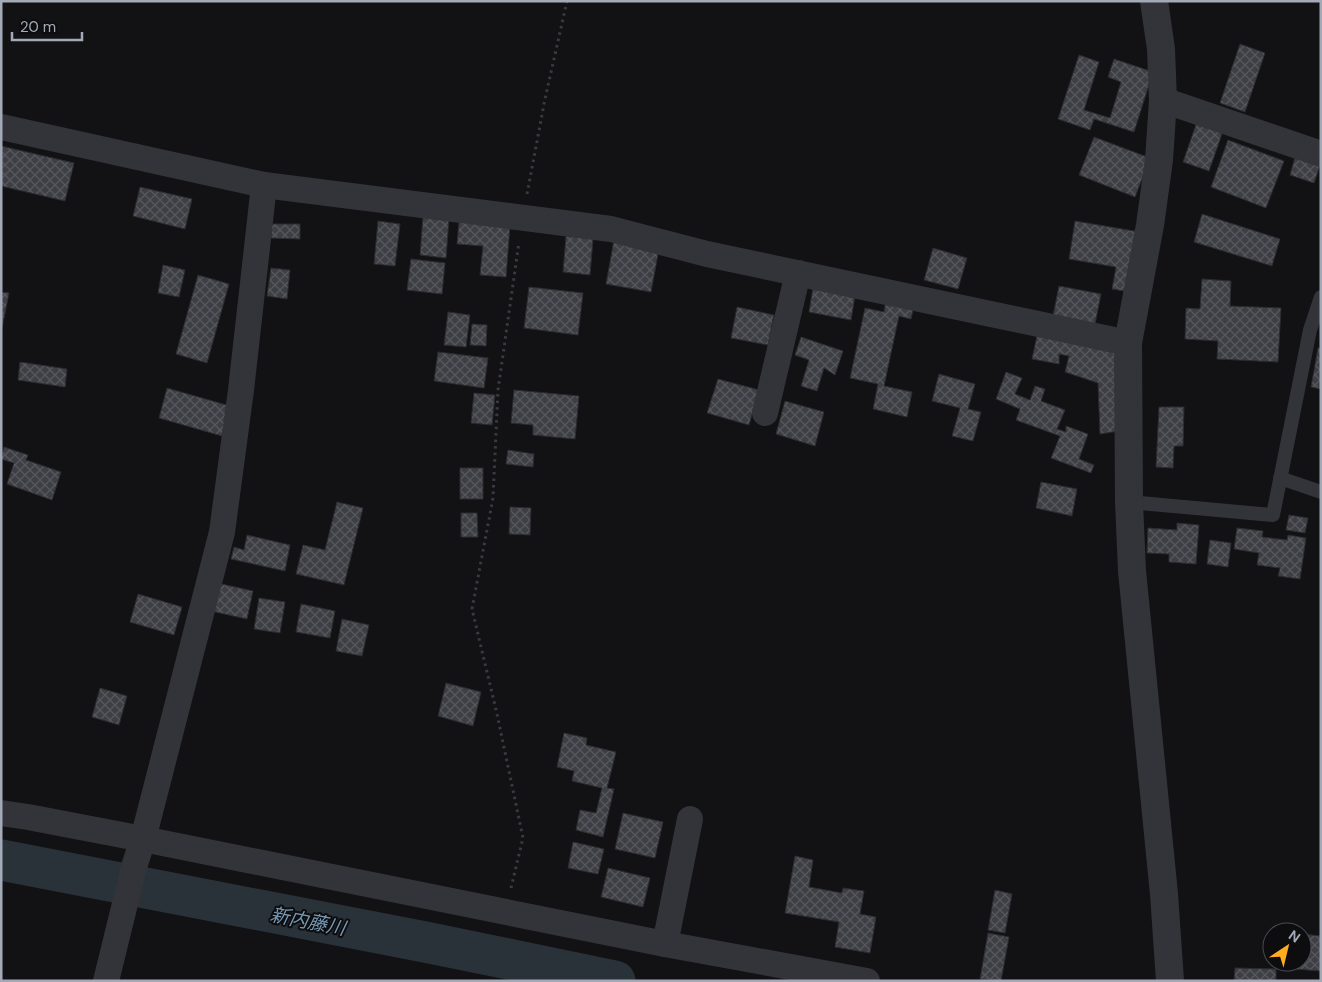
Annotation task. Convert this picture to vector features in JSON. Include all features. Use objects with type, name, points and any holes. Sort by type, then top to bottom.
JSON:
[{"type":"street","points":[[1154,1],[1161,49],[1162,100],[1159,160],[1150,225],[1128,343],[1129,502],[1132,571],[1164,894],[1170,981]]},
{"type":"street","points":[[1162,100],[1321,154]]},
{"type":"street","points":[[1,127],[264,185],[611,229],[707,254],[1128,343]]},
{"type":"street","points":[[107,976],[222,532],[241,390],[264,185]]},
{"type":"street","points":[[765,413],[798,274]]},
{"type":"street","points":[[1,813],[143,839],[505,913],[867,981]]},
{"type":"street","points":[[665,944],[690,819]]},
{"type":"lane","points":[[1129,502],[1273,515],[1310,330],[1321,297]]},
{"type":"lane","points":[[1280,478],[1321,492]]},
{"type":"path","points":[[505,913],[523,838],[499,723],[472,609],[493,498],[498,390],[522,217],[567,1]]},
{"type":"building","points":[[1240,44],[1265,53],[1245,112],[1220,103]]},
{"type":"building","points":[[1079,55],[1099,62],[1084,110],[1110,118],[1121,82],[1108,77],[1114,59],[1153,72],[1134,132],[1094,119],[1090,130],[1058,119]]},
{"type":"building","points":[[1198,119],[1224,128],[1209,171],[1183,162]]},
{"type":"building","points":[[1094,137],[1150,158],[1135,197],[1079,175]]},
{"type":"building","points":[[1228,140],[1284,161],[1266,208],[1211,187]]},
{"type":"building","points":[[1,146],[74,163],[65,201],[1,186]]},
{"type":"building","points":[[1296,154],[1321,162],[1314,183],[1290,175]]},
{"type":"building","points":[[140,187],[192,199],[185,229],[133,216]]},
{"type":"building","points":[[1202,214],[1280,239],[1272,266],[1194,242]]},
{"type":"building","points":[[423,217],[449,219],[446,258],[420,255]]},
{"type":"building","points":[[378,221],[400,224],[395,266],[374,264]]},
{"type":"building","points":[[1075,221],[1140,232],[1130,292],[1112,289],[1116,267],[1069,259]]},
{"type":"building","points":[[459,222],[510,226],[506,277],[480,275],[483,246],[457,244]]},
{"type":"building","points":[[271,224],[300,224],[300,239],[271,238]]},
{"type":"building","points":[[566,236],[593,239],[590,275],[563,272]]},
{"type":"building","points":[[614,240],[659,249],[651,292],[606,284]]},
{"type":"building","points":[[933,248],[967,258],[958,289],[924,280]]},
{"type":"building","points":[[411,259],[445,263],[442,294],[407,290]]},
{"type":"building","points":[[163,265],[185,270],[179,297],[158,293]]},
{"type":"building","points":[[271,268],[290,270],[287,299],[267,296]]},
{"type":"building","points":[[198,275],[229,284],[207,363],[176,354]]},
{"type":"building","points":[[1202,279],[1231,281],[1230,306],[1281,308],[1278,362],[1217,359],[1218,341],[1185,339],[1186,308],[1200,309]]},
{"type":"building","points":[[1059,286],[1101,294],[1095,324],[1053,316]]},
{"type":"building","points":[[529,287],[583,293],[578,335],[524,328]]},
{"type":"building","points":[[813,288],[855,296],[851,320],[809,312]]},
{"type":"building","points":[[1,292],[9,293],[1,333]]},
{"type":"building","points":[[886,300],[914,306],[911,319],[899,316],[884,386],[912,392],[907,417],[873,409],[878,384],[850,378],[865,308],[884,312]]},
{"type":"building","points":[[737,307],[774,315],[768,345],[731,338]]},
{"type":"building","points":[[448,312],[470,315],[466,347],[444,345]]},
{"type":"building","points":[[472,324],[487,325],[486,346],[470,345]]},
{"type":"building","points":[[1038,331],[1122,350],[1119,431],[1100,434],[1098,383],[1065,372],[1069,356],[1059,354],[1059,364],[1032,359]]},
{"type":"building","points":[[801,337],[843,351],[835,375],[824,368],[817,391],[801,386],[809,360],[795,355]]},
{"type":"building","points":[[1318,348],[1321,348],[1321,389],[1311,387]]},
{"type":"building","points":[[438,352],[488,358],[484,388],[434,381]]},
{"type":"building","points":[[20,362],[67,369],[65,387],[18,380]]},
{"type":"building","points":[[1006,372],[1022,378],[1015,394],[1030,400],[1035,386],[1045,389],[1041,401],[1065,410],[1057,429],[1066,432],[1066,426],[1088,434],[1079,459],[1094,465],[1091,473],[1051,458],[1060,436],[1016,420],[1020,409],[996,399]]},
{"type":"building","points":[[939,374],[975,384],[968,409],[981,412],[973,441],[952,436],[960,408],[932,401]]},
{"type":"building","points":[[718,379],[759,390],[749,425],[707,413]]},
{"type":"building","points":[[167,388],[230,406],[222,436],[159,418]]},
{"type":"building","points":[[514,390],[579,396],[575,439],[533,435],[533,425],[511,423]]},
{"type":"building","points":[[474,393],[495,395],[492,425],[471,423]]},
{"type":"building","points":[[785,401],[824,412],[815,446],[776,434]]},
{"type":"building","points":[[1159,407],[1184,407],[1183,446],[1174,446],[1173,468],[1156,467]]},
{"type":"building","points":[[4,447],[28,455],[26,460],[61,472],[52,500],[7,484],[14,463],[1,459]]},
{"type":"building","points":[[508,450],[534,454],[533,467],[506,464]]},
{"type":"building","points":[[460,468],[483,468],[483,499],[460,499]]},
{"type":"building","points":[[1041,482],[1077,489],[1072,516],[1036,508]]},
{"type":"building","points":[[337,502],[363,508],[344,585],[296,574],[303,545],[325,550]]},
{"type":"building","points":[[510,507],[531,508],[530,535],[509,534]]},
{"type":"building","points":[[461,513],[477,513],[478,537],[461,537]]},
{"type":"building","points":[[1289,515],[1308,518],[1305,533],[1286,530]]},
{"type":"building","points":[[1177,523],[1199,525],[1196,564],[1169,562],[1169,554],[1147,553],[1148,528],[1177,530]]},
{"type":"building","points":[[1237,528],[1263,531],[1262,537],[1287,540],[1288,535],[1306,538],[1300,579],[1278,576],[1280,568],[1257,565],[1259,553],[1234,549]]},
{"type":"building","points":[[247,535],[290,545],[285,571],[231,559],[234,547],[244,550]]},
{"type":"building","points":[[1210,540],[1231,543],[1228,567],[1207,564]]},
{"type":"building","points":[[217,583],[253,591],[247,619],[211,611]]},
{"type":"building","points":[[138,594],[182,607],[174,635],[130,622]]},
{"type":"building","points":[[259,598],[285,602],[280,633],[254,629]]},
{"type":"building","points":[[301,604],[335,611],[330,638],[296,632]]},
{"type":"building","points":[[342,619],[369,625],[362,656],[336,651]]},
{"type":"building","points":[[446,683],[481,692],[473,726],[438,716]]},
{"type":"building","points":[[100,688],[127,696],[119,725],[92,717]]},
{"type":"building","points":[[564,733],[587,738],[586,745],[616,752],[607,788],[614,789],[603,837],[576,830],[580,810],[596,813],[602,788],[572,781],[574,771],[557,767]]},
{"type":"building","points":[[623,813],[663,822],[655,858],[615,849]]},
{"type":"building","points":[[573,842],[604,849],[598,874],[568,868]]},
{"type":"building","points":[[795,856],[813,860],[809,887],[842,893],[843,888],[864,891],[860,914],[876,917],[870,953],[835,947],[839,922],[785,913]]},
{"type":"building","points":[[608,868],[650,878],[643,907],[601,897]]},
{"type":"building","points":[[995,890],[1012,894],[1005,933],[988,930]]},
{"type":"building","points":[[988,933],[1009,937],[1001,981],[980,979]]},
{"type":"building","points":[[1312,935],[1321,936],[1321,971],[1312,970]]},
{"type":"building","points":[[1235,968],[1262,969],[1262,972],[1276,972],[1276,981],[1234,981]]},
{"type":"waterway","name":"新内藤川","points":[[1,860],[425,942],[615,981]]}]
